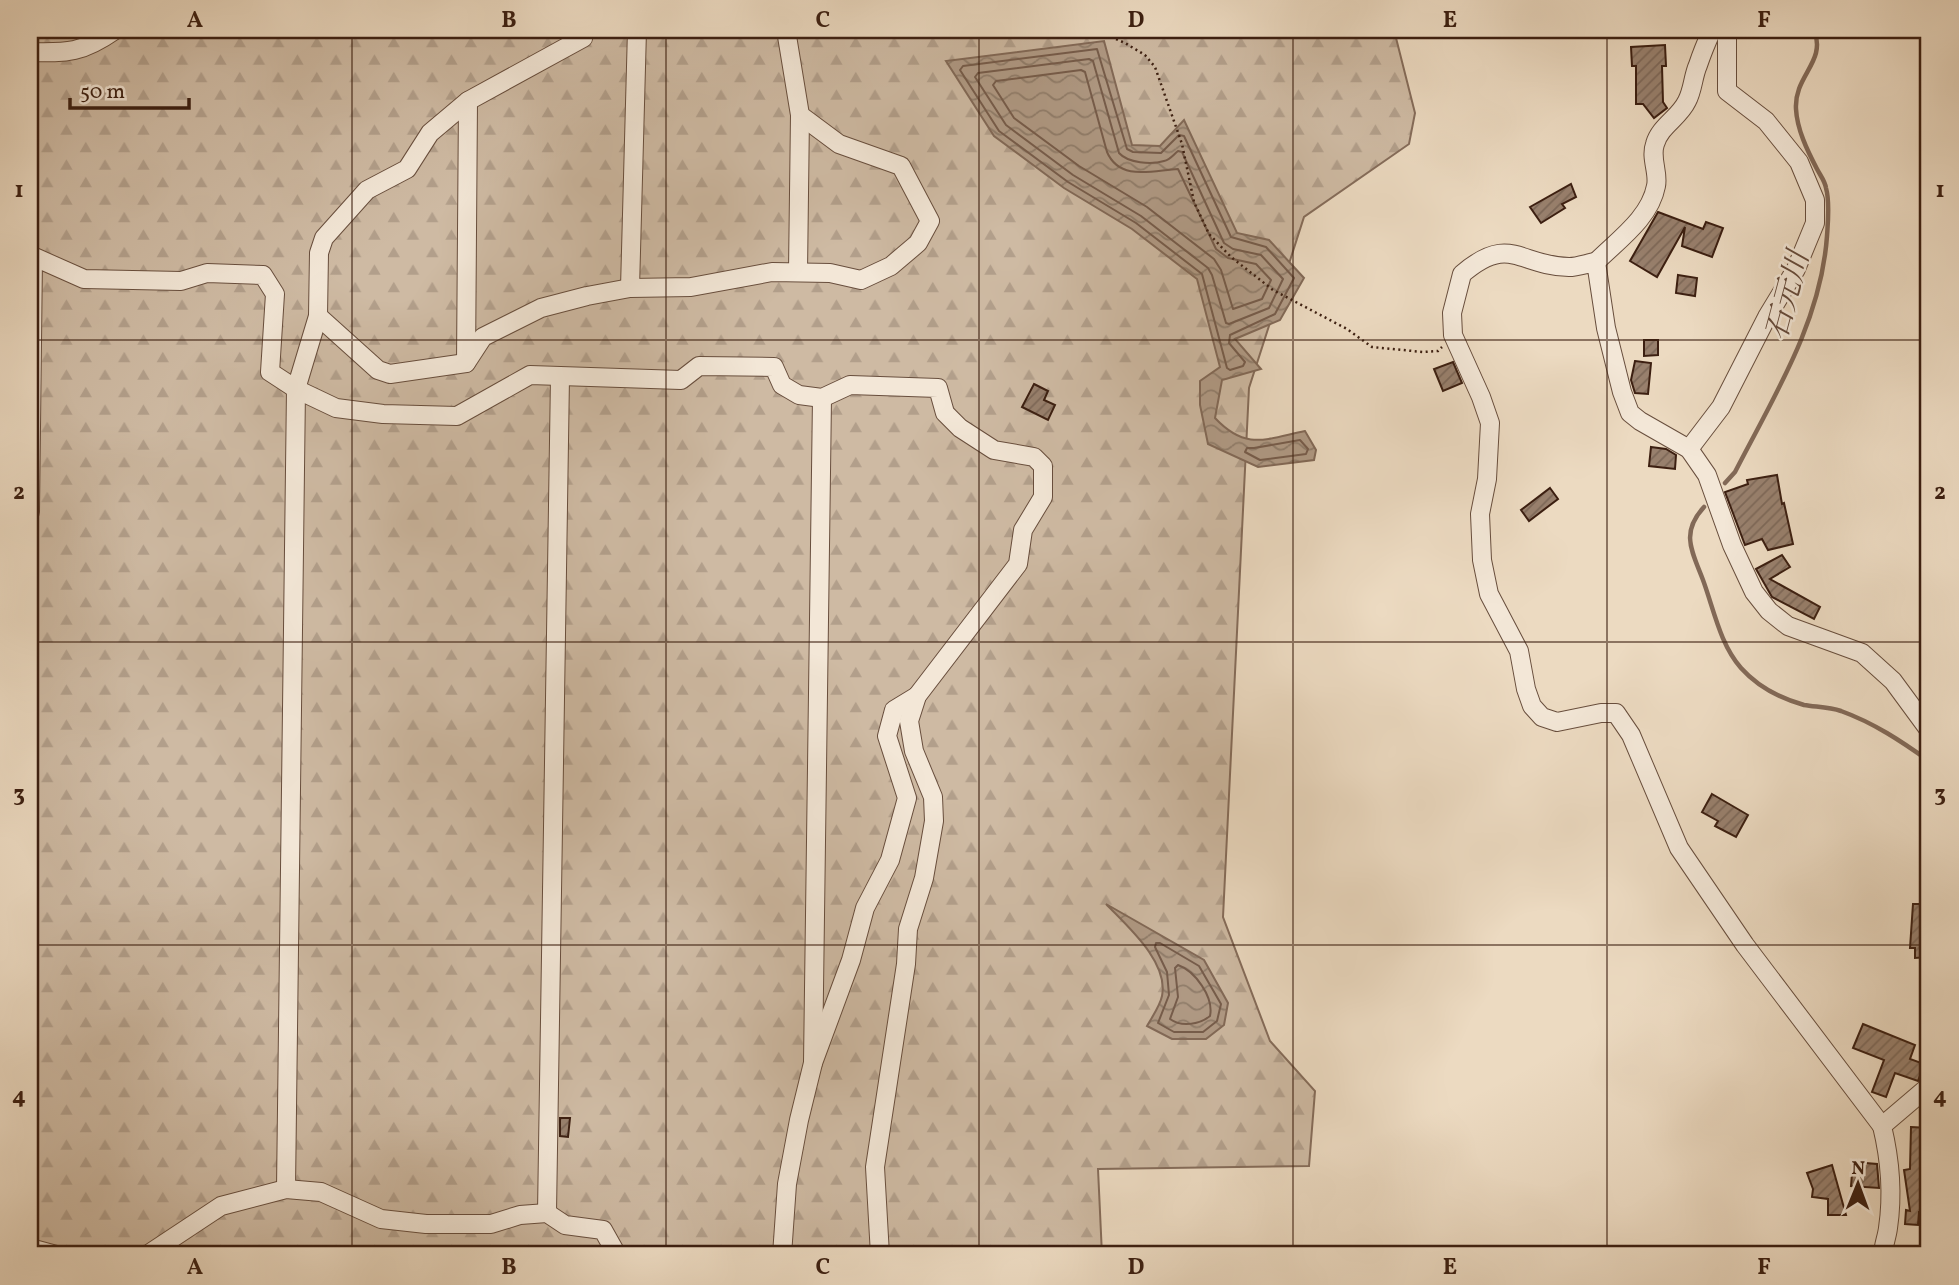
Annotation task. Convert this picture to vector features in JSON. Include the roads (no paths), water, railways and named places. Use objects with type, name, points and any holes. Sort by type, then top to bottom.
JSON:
[{"type":"street","points":[[30,52],[81,50],[95,44],[114,30]]},
{"type":"street","points":[[286,1189],[296,389],[318,316],[319,253],[324,238],[367,190],[407,169],[430,133],[468,101],[583,38],[581,30]]},
{"type":"street","points":[[630,288],[637,30]]},
{"type":"street","points":[[786,30],[800,115],[799,272]]},
{"type":"street","points":[[1712,30],[1697,66],[1687,101],[1674,119],[1663,128],[1654,145],[1653,166],[1657,183],[1642,217],[1596,261],[1570,267],[1504,252],[1487,256],[1462,274],[1452,313],[1453,335],[1490,424],[1487,479],[1480,514],[1482,560],[1489,594],[1519,652],[1532,706],[1542,717],[1557,722],[1601,713],[1616,713],[1631,735],[1679,848],[1745,945],[1882,1126],[1890,1158],[1888,1227],[1882,1255]]},
{"type":"street","points":[[1689,449],[1721,407],[1767,317],[1796,269],[1815,223],[1815,200],[1799,162],[1766,121],[1727,91],[1727,30]]},
{"type":"street","points":[[466,363],[468,101]]},
{"type":"street","points":[[318,316],[379,370],[390,374],[466,363],[483,337],[541,308],[587,296],[630,288],[691,287],[772,272],[830,273],[861,280],[891,266],[918,243],[930,221],[901,166],[839,144],[800,115]]},
{"type":"street","points":[[30,512],[31,256],[84,279],[181,281],[207,273],[263,275],[275,294],[270,372],[296,389],[336,408],[383,414],[457,416],[530,375],[681,380],[699,366],[774,367],[782,385],[799,395],[822,398],[850,385],[938,388],[945,413],[960,428],[994,450],[1034,457],[1043,466],[1043,497],[1023,530],[1018,564],[917,696],[909,721],[914,751],[933,797],[934,821],[924,878],[908,929],[906,964],[875,1167],[880,1255]]},
{"type":"street","points":[[1596,261],[1606,328],[1630,413],[1689,449],[1707,475],[1732,545],[1761,602],[1788,626],[1862,653],[1893,681],[1929,730]]},
{"type":"street","points":[[547,1213],[560,377]]},
{"type":"street","points":[[813,1063],[822,398]]},
{"type":"street","points":[[782,1255],[787,1184],[813,1063],[852,960],[865,908],[890,860],[907,798],[887,736],[894,710],[917,696]]},
{"type":"street","points":[[1882,1126],[1929,1086]]},
{"type":"street","points":[[147,1255],[221,1206],[286,1189],[321,1192],[381,1219],[426,1224],[491,1224],[520,1215],[547,1213],[565,1225],[603,1230],[617,1255]]},
{"type":"street","points":[[30,1248],[56,1255]]},
{"type":"water","points":[[1104,41],[1132,145],[1160,146],[1184,120],[1237,233],[1269,240],[1304,278],[1280,320],[1235,339],[1261,369],[1222,380],[1215,418],[1226,428],[1247,439],[1268,439],[1305,431],[1316,450],[1314,460],[1258,467],[1208,444],[1200,405],[1200,381],[1220,367],[1197,279],[1132,229],[1064,188],[994,136],[946,61]]},
{"type":"water","points":[[1106,904],[1204,960],[1228,1003],[1224,1025],[1206,1039],[1172,1039],[1147,1026],[1162,996],[1159,970],[1144,945]]},
{"type":"waterway","name":"石元川","points":[[1725,483],[1735,472],[1780,387],[1806,328],[1823,268],[1828,224],[1827,193],[1825,183],[1803,139],[1796,109],[1800,87],[1816,51],[1814,30]]},
{"type":"waterway","name":"石元川","points":[[1704,507],[1692,525],[1692,551],[1723,638],[1741,668],[1762,686],[1786,699],[1841,711],[1865,721],[1929,761]]}]
